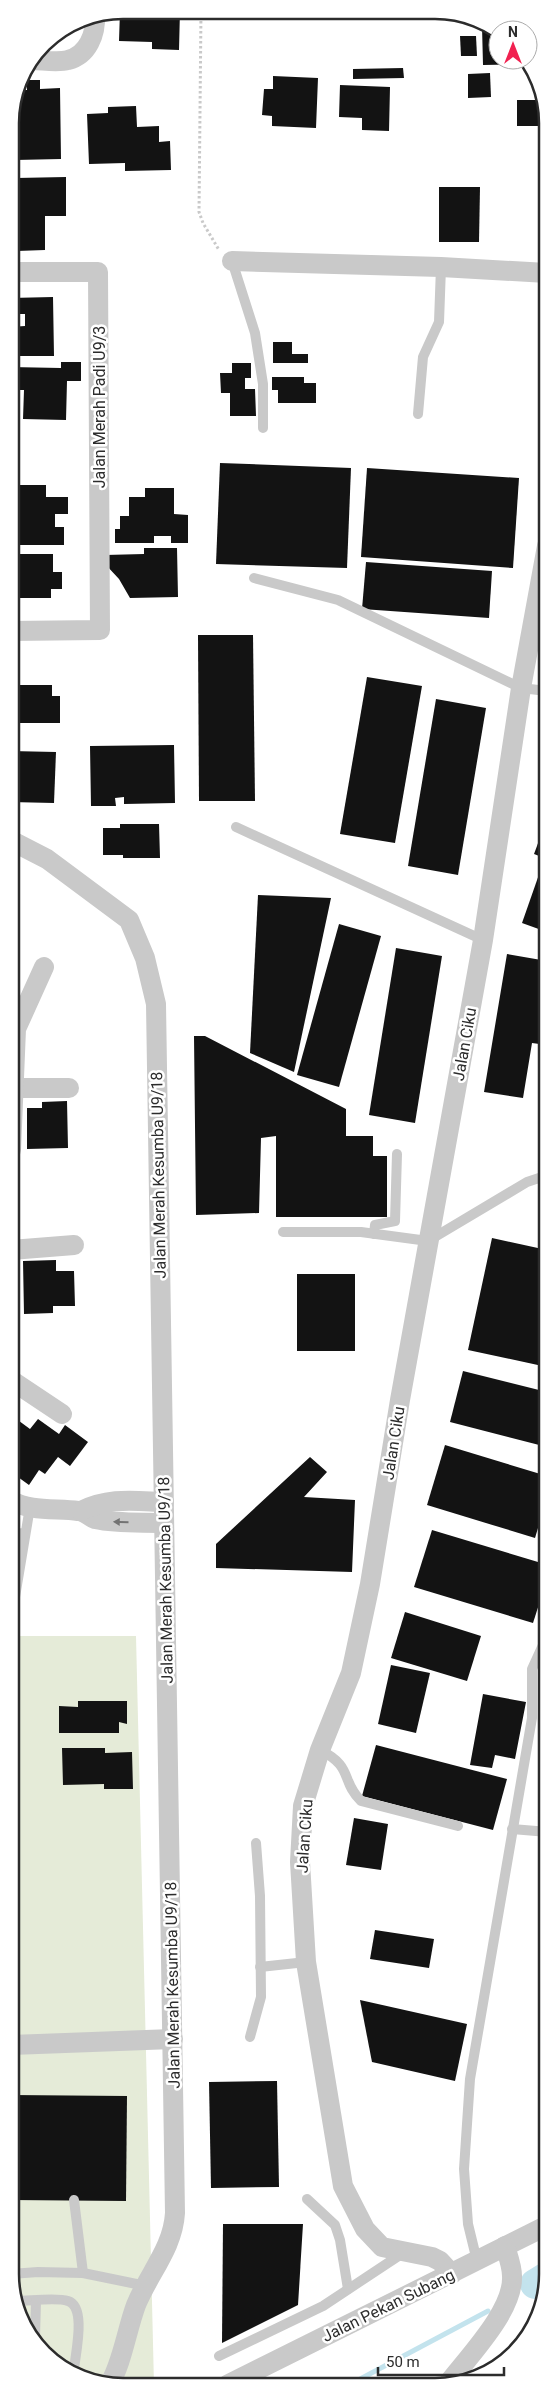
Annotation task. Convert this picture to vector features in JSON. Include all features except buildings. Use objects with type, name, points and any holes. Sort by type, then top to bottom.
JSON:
[{"type":"street","points":[[39,60],[68,60],[83,52],[92,40],[95,22]]},
{"type":"street","points":[[232,261],[242,263],[441,267],[539,272]]},
{"type":"street","name":"Jalan Merah Padi U9/3","points":[[19,272],[98,272],[100,630],[19,631]]},
{"type":"street","name":"Jalan Ciku","points":[[452,2274],[440,2261],[382,2247],[365,2229],[343,2186],[306,1962],[300,1862],[303,1806],[320,1750],[351,1673],[366,1602],[428,1241],[483,940],[521,688],[539,590]]},
{"type":"street","name":"Jalan Merah Kesumba U9/18","points":[[19,845],[47,859],[128,920],[145,958],[156,1004],[174,2225],[171,2237],[137,2303],[123,2342],[116,2378]]},
{"type":"street","points":[[19,1021],[44,967]]},
{"type":"street","points":[[19,1088],[70,1088]]},
{"type":"street","points":[[19,1249],[74,1245]]},
{"type":"street","points":[[19,1385],[62,1414]]},
{"type":"street","points":[[81,1511],[98,1503],[110,1501],[164,1502]]},
{"type":"street","points":[[19,1505],[81,1511],[92,1518],[112,1522],[164,1523]]},
{"type":"street","points":[[19,2044],[172,2039]]},
{"type":"street","name":"Jalan Pekan Subang","points":[[241,2378],[539,2230]]},
{"type":"street","points":[[454,2376],[505,2310],[511,2292],[512,2277],[506,2246]]},
{"type":"lane","points":[[232,261],[255,333],[263,384],[263,428]]},
{"type":"lane","points":[[418,414],[423,357],[438,322],[441,267]]},
{"type":"lane","points":[[254,578],[338,600],[521,688],[539,690]]},
{"type":"lane","points":[[236,827],[483,940]]},
{"type":"lane","points":[[374,1234],[375,1225],[395,1221],[397,1154]]},
{"type":"lane","points":[[283,1232],[374,1234],[428,1241],[527,1182],[539,1178]]},
{"type":"lane","points":[[19,1571],[30,1507]]},
{"type":"lane","points":[[19,1533],[25,1533]]},
{"type":"lane","points":[[477,2261],[468,2224],[464,2169],[470,2079],[532,1718],[532,1669],[539,1654]]},
{"type":"lane","points":[[320,1750],[336,1758],[344,1768],[352,1792],[361,1801],[458,1826]]},
{"type":"lane","points":[[512,1829],[539,1831]]},
{"type":"lane","points":[[250,2037],[261,1998],[260,1896],[256,1843]]},
{"type":"lane","points":[[260,1967],[306,1962]]},
{"type":"lane","points":[[308,2199],[335,2224],[340,2240],[348,2289]]},
{"type":"lane","points":[[74,2200],[84,2273]]},
{"type":"lane","points":[[219,2356],[323,2306],[405,2252]]},
{"type":"lane","points":[[19,2273],[84,2273],[146,2286]]},
{"type":"lane","points":[[22,2301],[67,2300],[74,2304],[78,2311],[79,2323],[74,2366]]},
{"type":"lane","points":[[35,2331],[36,2301]]},
{"type":"path","points":[[200,19],[199,212],[216,246],[232,261]]},
{"type":"green space","points":[[19,1636],[136,1636],[154,2378],[116,2378],[89,2373],[77,2368],[59,2357],[49,2348],[40,2338],[29,2320],[22,2301],[20,2288]]},
{"type":"waterway","points":[[535,2284],[539,2282]]},
{"type":"waterway","points":[[362,2378],[488,2311]]}]
